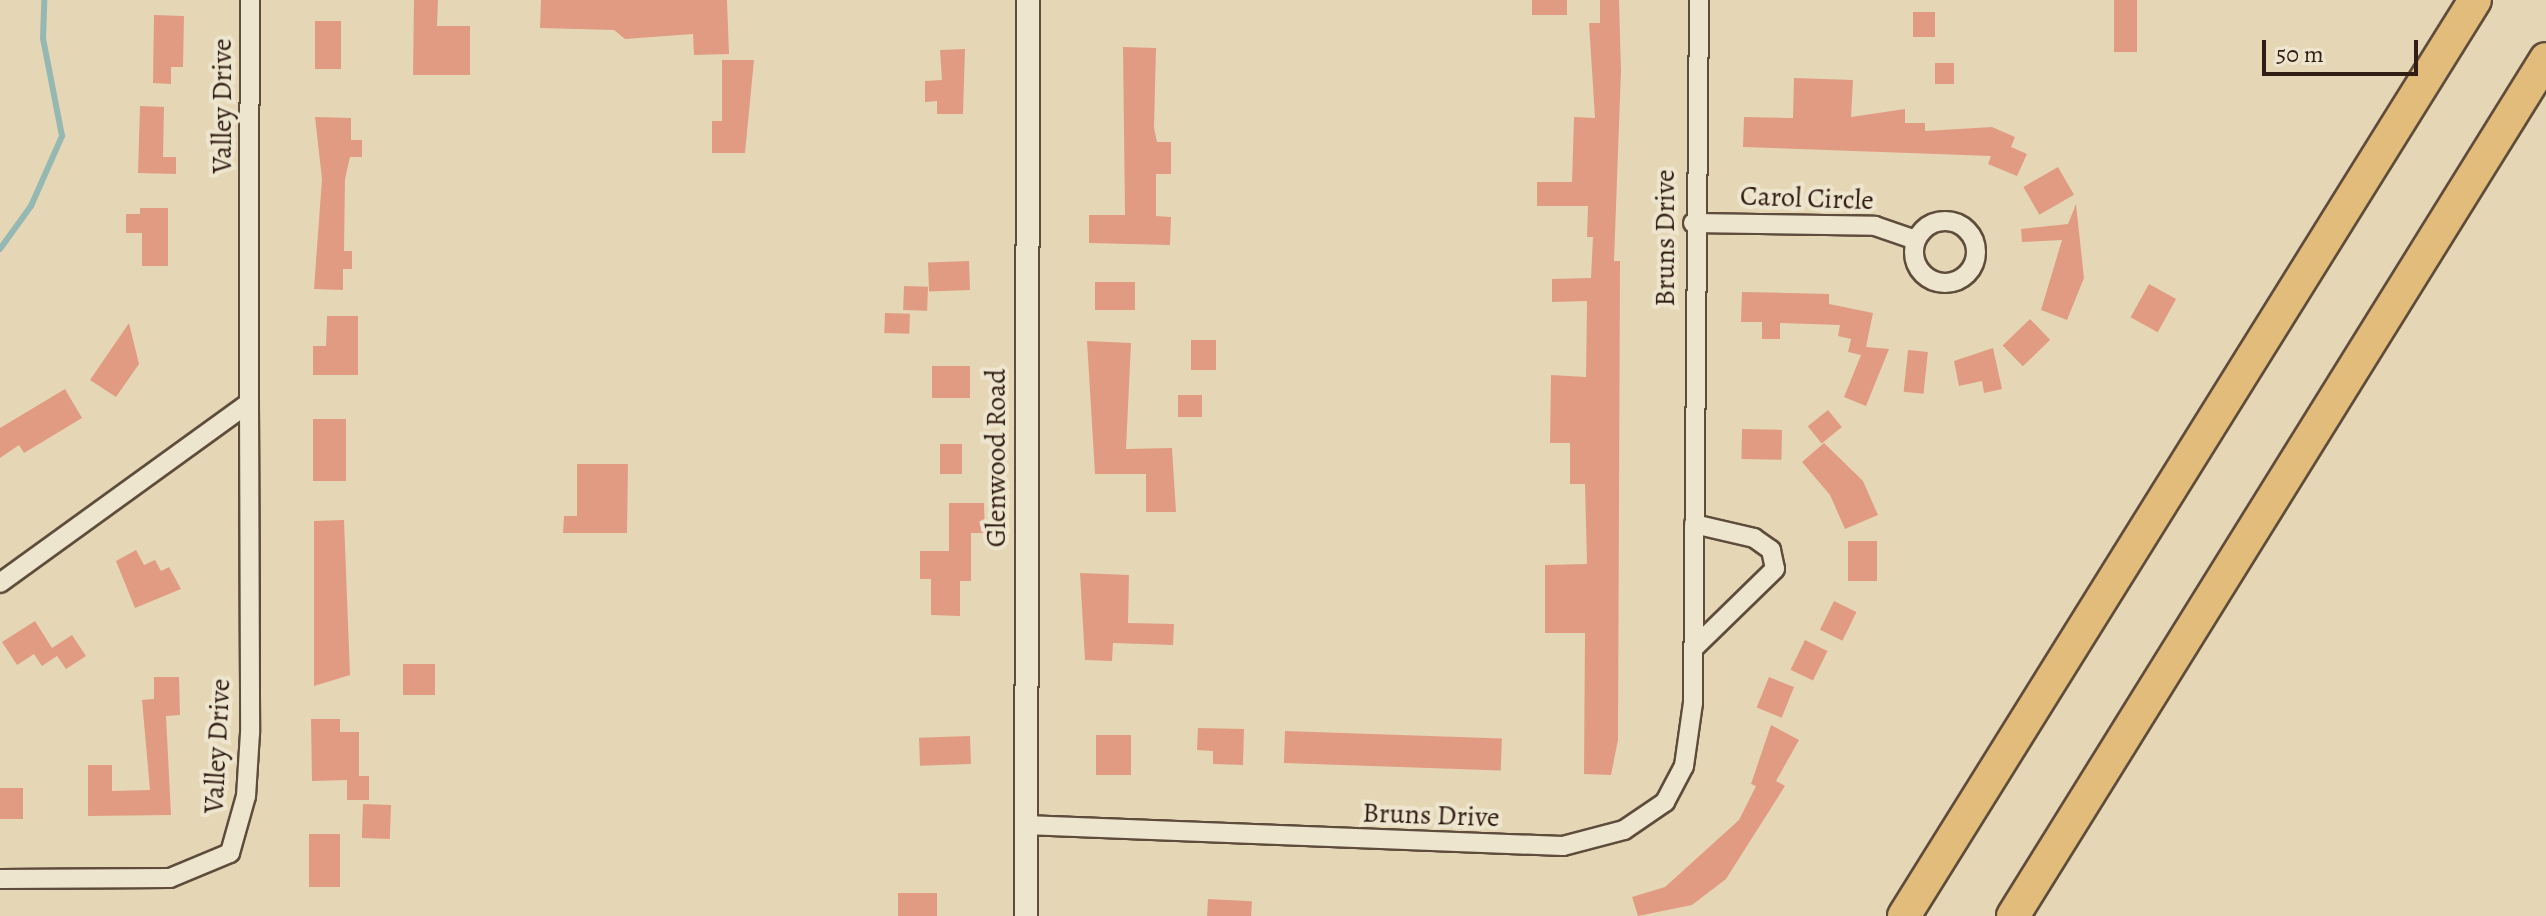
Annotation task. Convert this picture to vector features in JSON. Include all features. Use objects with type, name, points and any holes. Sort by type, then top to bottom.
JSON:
[{"type":"highway","points":[[1904,916],[2475,0]]},
{"type":"highway","points":[[2013,916],[2546,59]]},
{"type":"street","name":"Valley Drive","points":[[0,879],[170,878],[230,853],[246,796],[250,733],[250,0]]},
{"type":"street","name":"Glenwood Road","points":[[1026,916],[1028,0]]},
{"type":"street","name":"Bruns Drive","points":[[1025,825],[1531,847],[1594,841],[1652,813],[1678,781],[1690,735],[1694,648],[1693,223],[1699,0]]},
{"type":"street","name":"Carol Circle","points":[[1693,223],[1875,226],[1916,240]]},
{"type":"street","points":[[0,583],[249,403]]},
{"type":"street","points":[[1694,524],[1754,538],[1771,550],[1775,569],[1694,648]]},
{"type":"building","points":[[414,0],[438,0],[437,26],[470,26],[470,75],[413,75]]},
{"type":"building","points":[[541,0],[727,0],[729,54],[694,55],[693,34],[625,39],[614,30],[540,28]]},
{"type":"building","points":[[1532,0],[1567,0],[1567,15],[1532,15]]},
{"type":"building","points":[[1600,0],[1619,0],[1621,71],[1614,261],[1620,261],[1618,740],[1611,775],[1584,774],[1585,633],[1545,633],[1545,565],[1587,564],[1585,484],[1570,484],[1570,443],[1550,443],[1551,375],[1586,377],[1587,301],[1552,302],[1552,279],[1591,278],[1593,237],[1587,237],[1588,206],[1537,206],[1537,182],[1572,182],[1574,117],[1595,118],[1589,23],[1600,23]]},
{"type":"building","points":[[2114,0],[2137,0],[2137,52],[2114,52]]},
{"type":"building","points":[[1913,12],[1935,12],[1935,37],[1913,37]]},
{"type":"building","points":[[154,15],[184,16],[183,67],[171,67],[171,84],[153,83]]},
{"type":"building","points":[[315,21],[341,21],[341,69],[315,69]]},
{"type":"building","points":[[1123,47],[1156,48],[1154,128],[1157,142],[1171,142],[1171,174],[1156,174],[1156,216],[1171,217],[1170,245],[1089,243],[1089,215],[1125,215]]},
{"type":"building","points":[[965,49],[963,114],[937,114],[937,101],[925,102],[925,81],[942,80],[940,50]]},
{"type":"building","points":[[722,60],[754,60],[745,153],[712,153],[712,121],[722,121]]},
{"type":"building","points":[[1935,63],[1954,63],[1954,84],[1935,84]]},
{"type":"building","points":[[1794,78],[1853,80],[1851,117],[1905,109],[1905,123],[1925,123],[1925,131],[1992,127],[2015,137],[2011,147],[2027,154],[2017,176],[1988,164],[1991,156],[1743,147],[1744,117],[1793,118]]},
{"type":"building","points":[[140,106],[164,107],[163,157],[176,157],[176,174],[138,173]]},
{"type":"building","points":[[315,117],[351,118],[351,140],[362,140],[362,157],[350,157],[345,179],[344,251],[352,251],[352,269],[343,269],[343,290],[314,289],[322,179]]},
{"type":"building","points":[[2058,167],[2074,195],[2039,215],[2023,187]]},
{"type":"building","points":[[2076,204],[2084,278],[2067,320],[2041,310],[2062,240],[2022,242],[2021,229],[2068,224]]},
{"type":"building","points":[[140,208],[168,208],[168,266],[142,266],[142,233],[126,233],[126,214],[140,214]]},
{"type":"building","points":[[969,261],[970,290],[929,291],[928,262]]},
{"type":"building","points":[[1095,282],[1135,282],[1135,310],[1095,310]]},
{"type":"building","points":[[2149,284],[2176,299],[2158,332],[2131,317]]},
{"type":"building","points":[[904,286],[928,287],[927,311],[903,310]]},
{"type":"building","points":[[1742,292],[1829,294],[1829,304],[1873,313],[1866,347],[1889,349],[1866,406],[1844,397],[1861,355],[1848,352],[1851,339],[1838,336],[1840,325],[1780,323],[1780,339],[1762,339],[1762,322],[1741,322]]},
{"type":"building","points":[[885,313],[910,314],[909,334],[884,333]]},
{"type":"building","points":[[327,316],[358,316],[358,375],[313,375],[313,346],[326,346]]},
{"type":"building","points":[[2030,319],[2050,340],[2023,366],[2003,345]]},
{"type":"building","points":[[129,323],[139,364],[116,397],[90,380]]},
{"type":"building","points":[[1191,340],[1216,340],[1216,370],[1191,370]]},
{"type":"building","points":[[1087,341],[1131,343],[1126,449],[1172,448],[1176,512],[1146,512],[1146,474],[1095,474]]},
{"type":"building","points":[[1993,348],[2002,389],[1984,393],[1982,381],[1959,386],[1954,361]]},
{"type":"building","points":[[1908,350],[1928,352],[1924,394],[1904,392]]},
{"type":"building","points":[[932,366],[970,366],[970,398],[932,398]]},
{"type":"building","points":[[65,389],[82,418],[24,453],[19,445],[0,458],[0,428]]},
{"type":"building","points":[[1178,395],[1202,395],[1202,417],[1178,417]]},
{"type":"building","points":[[1828,410],[1842,427],[1822,443],[1808,426]]},
{"type":"building","points":[[313,419],[346,419],[346,481],[313,481]]},
{"type":"building","points":[[1742,429],[1782,430],[1781,460],[1741,459]]},
{"type":"building","points":[[1824,443],[1863,481],[1878,515],[1845,529],[1830,495],[1802,462]]},
{"type":"building","points":[[940,444],[962,444],[962,474],[940,474]]},
{"type":"building","points":[[577,464],[628,464],[627,533],[563,533],[564,516],[577,516]]},
{"type":"building","points":[[949,503],[984,503],[985,533],[971,533],[971,581],[960,581],[960,616],[931,615],[931,579],[920,579],[920,551],[949,551]]},
{"type":"building","points":[[344,520],[350,675],[314,686],[314,521]]},
{"type":"building","points":[[1848,541],[1877,541],[1877,581],[1848,581]]},
{"type":"building","points":[[136,550],[144,565],[155,560],[161,571],[169,567],[181,589],[135,608],[116,561]]},
{"type":"building","points":[[1080,573],[1129,575],[1128,623],[1174,624],[1173,645],[1113,643],[1112,661],[1085,660]]},
{"type":"building","points":[[1834,601],[1856,612],[1842,641],[1820,630]]},
{"type":"building","points":[[35,621],[52,648],[72,635],[86,656],[66,669],[57,656],[42,666],[34,654],[17,665],[2,642]]},
{"type":"building","points":[[1805,640],[1827,651],[1813,681],[1791,670]]},
{"type":"building","points":[[403,664],[435,664],[435,695],[403,695]]},
{"type":"building","points":[[154,677],[179,677],[180,715],[166,716],[171,815],[88,816],[88,765],[112,765],[112,791],[150,790],[142,700],[154,699]]},
{"type":"building","points":[[1769,677],[1794,687],[1782,718],[1757,708]]},
{"type":"building","points":[[311,719],[340,719],[340,732],[359,732],[359,776],[369,776],[369,800],[347,800],[347,780],[312,781]]},
{"type":"building","points":[[1771,725],[1799,740],[1776,781],[1785,786],[1726,879],[1692,905],[1638,916],[1632,897],[1665,887],[1739,820],[1756,786],[1751,784]]},
{"type":"building","points":[[1198,728],[1244,729],[1243,765],[1213,764],[1213,751],[1197,750]]},
{"type":"building","points":[[1285,731],[1502,739],[1501,771],[1284,763]]},
{"type":"building","points":[[1096,735],[1131,735],[1131,775],[1096,775]]},
{"type":"building","points":[[970,736],[971,764],[920,766],[919,738]]},
{"type":"building","points":[[0,788],[23,788],[23,819],[0,819]]},
{"type":"building","points":[[363,804],[391,805],[390,839],[362,838]]},
{"type":"building","points":[[309,834],[340,834],[340,887],[309,887]]},
{"type":"building","points":[[898,893],[937,893],[937,916],[898,916]]},
{"type":"building","points":[[1208,899],[1252,901],[1251,916],[1207,916]]},
{"type":"waterway","points":[[0,249],[31,206],[62,136],[43,38],[44,0]]}]
